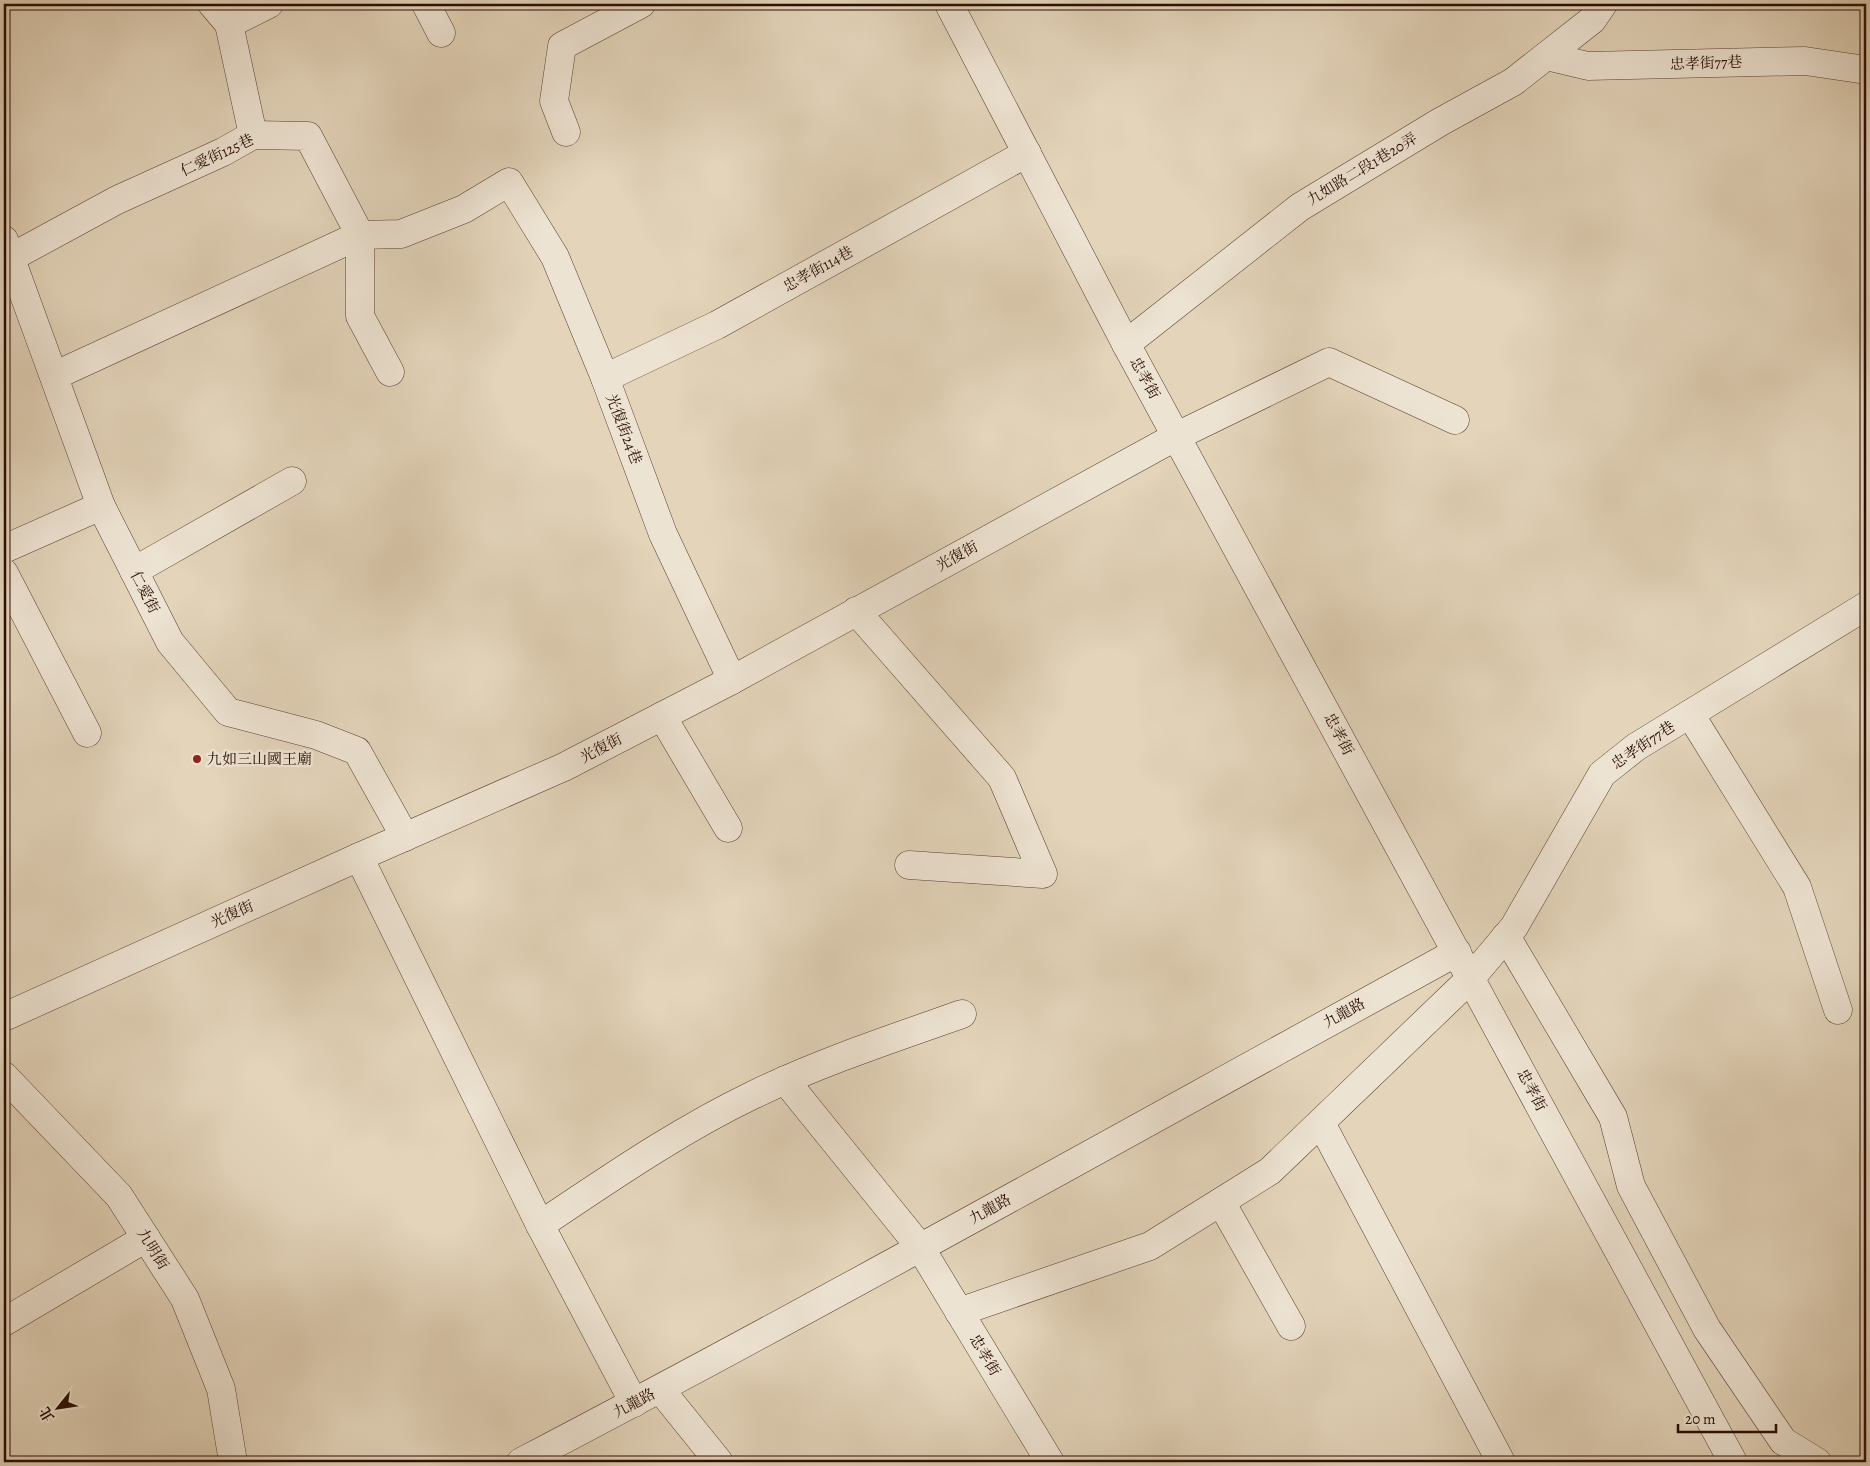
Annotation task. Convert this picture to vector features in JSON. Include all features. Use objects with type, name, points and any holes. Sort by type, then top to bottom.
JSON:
[{"type":"street","points":[[212,4],[229,24],[254,135]]},
{"type":"street","points":[[229,24],[269,4]]},
{"type":"street","points":[[426,4],[441,33]]},
{"type":"street","points":[[566,132],[554,101],[562,46],[640,4]]},
{"type":"street","name":"忠孝街","points":[[948,4],[1028,153],[1126,344],[1733,1462]]},
{"type":"street","name":"九如路二段1巷20弄","points":[[1126,344],[1300,207],[1440,122],[1513,82],[1592,20],[1603,4]]},
{"type":"street","name":"忠孝街77巷","points":[[1546,56],[1588,66],[1805,60],[1866,70]]},
{"type":"street","name":"仁愛街125巷","points":[[7,249],[224,152],[254,135],[308,136],[360,235],[360,316],[390,372]]},
{"type":"street","name":"忠孝街114巷","points":[[605,378],[717,325],[1028,153]]},
{"type":"street","name":"光復街24巷","points":[[360,235],[401,234],[464,209],[509,182],[555,257],[605,378],[663,534],[732,680]]},
{"type":"street","points":[[54,376],[360,235]]},
{"type":"street","name":"仁愛街","points":[[7,249],[101,506],[170,642],[228,712],[316,735],[357,751],[405,837]]},
{"type":"street","name":"光復街","points":[[4,1017],[564,767],[732,680],[1177,436],[1329,362],[1455,420]]},
{"type":"street","points":[[134,571],[292,481]]},
{"type":"street","points":[[4,549],[101,506]]},
{"type":"street","points":[[4,573],[87,733]]},
{"type":"street","name":"忠孝街77巷","points":[[959,1312],[1150,1246],[1270,1171],[1471,978],[1514,927],[1602,774],[1636,747],[1866,606]]},
{"type":"street","points":[[856,611],[1002,778],[1043,874],[909,865]]},
{"type":"street","points":[[1690,714],[1797,886],[1838,1010]]},
{"type":"street","points":[[662,716],[728,828]]},
{"type":"street","points":[[360,857],[540,1225],[634,1403]]},
{"type":"street","points":[[1506,936],[1613,1117],[1631,1186],[1707,1330],[1783,1441],[1817,1462]]},
{"type":"street","name":"九龍路","points":[[521,1462],[660,1389],[1457,952]]},
{"type":"street","points":[[540,1225],[661,1145],[752,1095],[835,1058],[962,1014]]},
{"type":"street","name":"九明街","points":[[4,1076],[120,1196],[185,1300],[221,1389],[233,1462]]},
{"type":"street","name":"忠孝街","points":[[785,1080],[920,1247],[1050,1462]]},
{"type":"street","points":[[1321,1123],[1501,1462]]},
{"type":"street","points":[[1221,1202],[1291,1326]]},
{"type":"street","points":[[4,1322],[146,1238]]},
{"type":"street","points":[[660,1389],[719,1462]]},
{"type":"place","name":"九如三山國王廟","points":[[197,759]]}]
